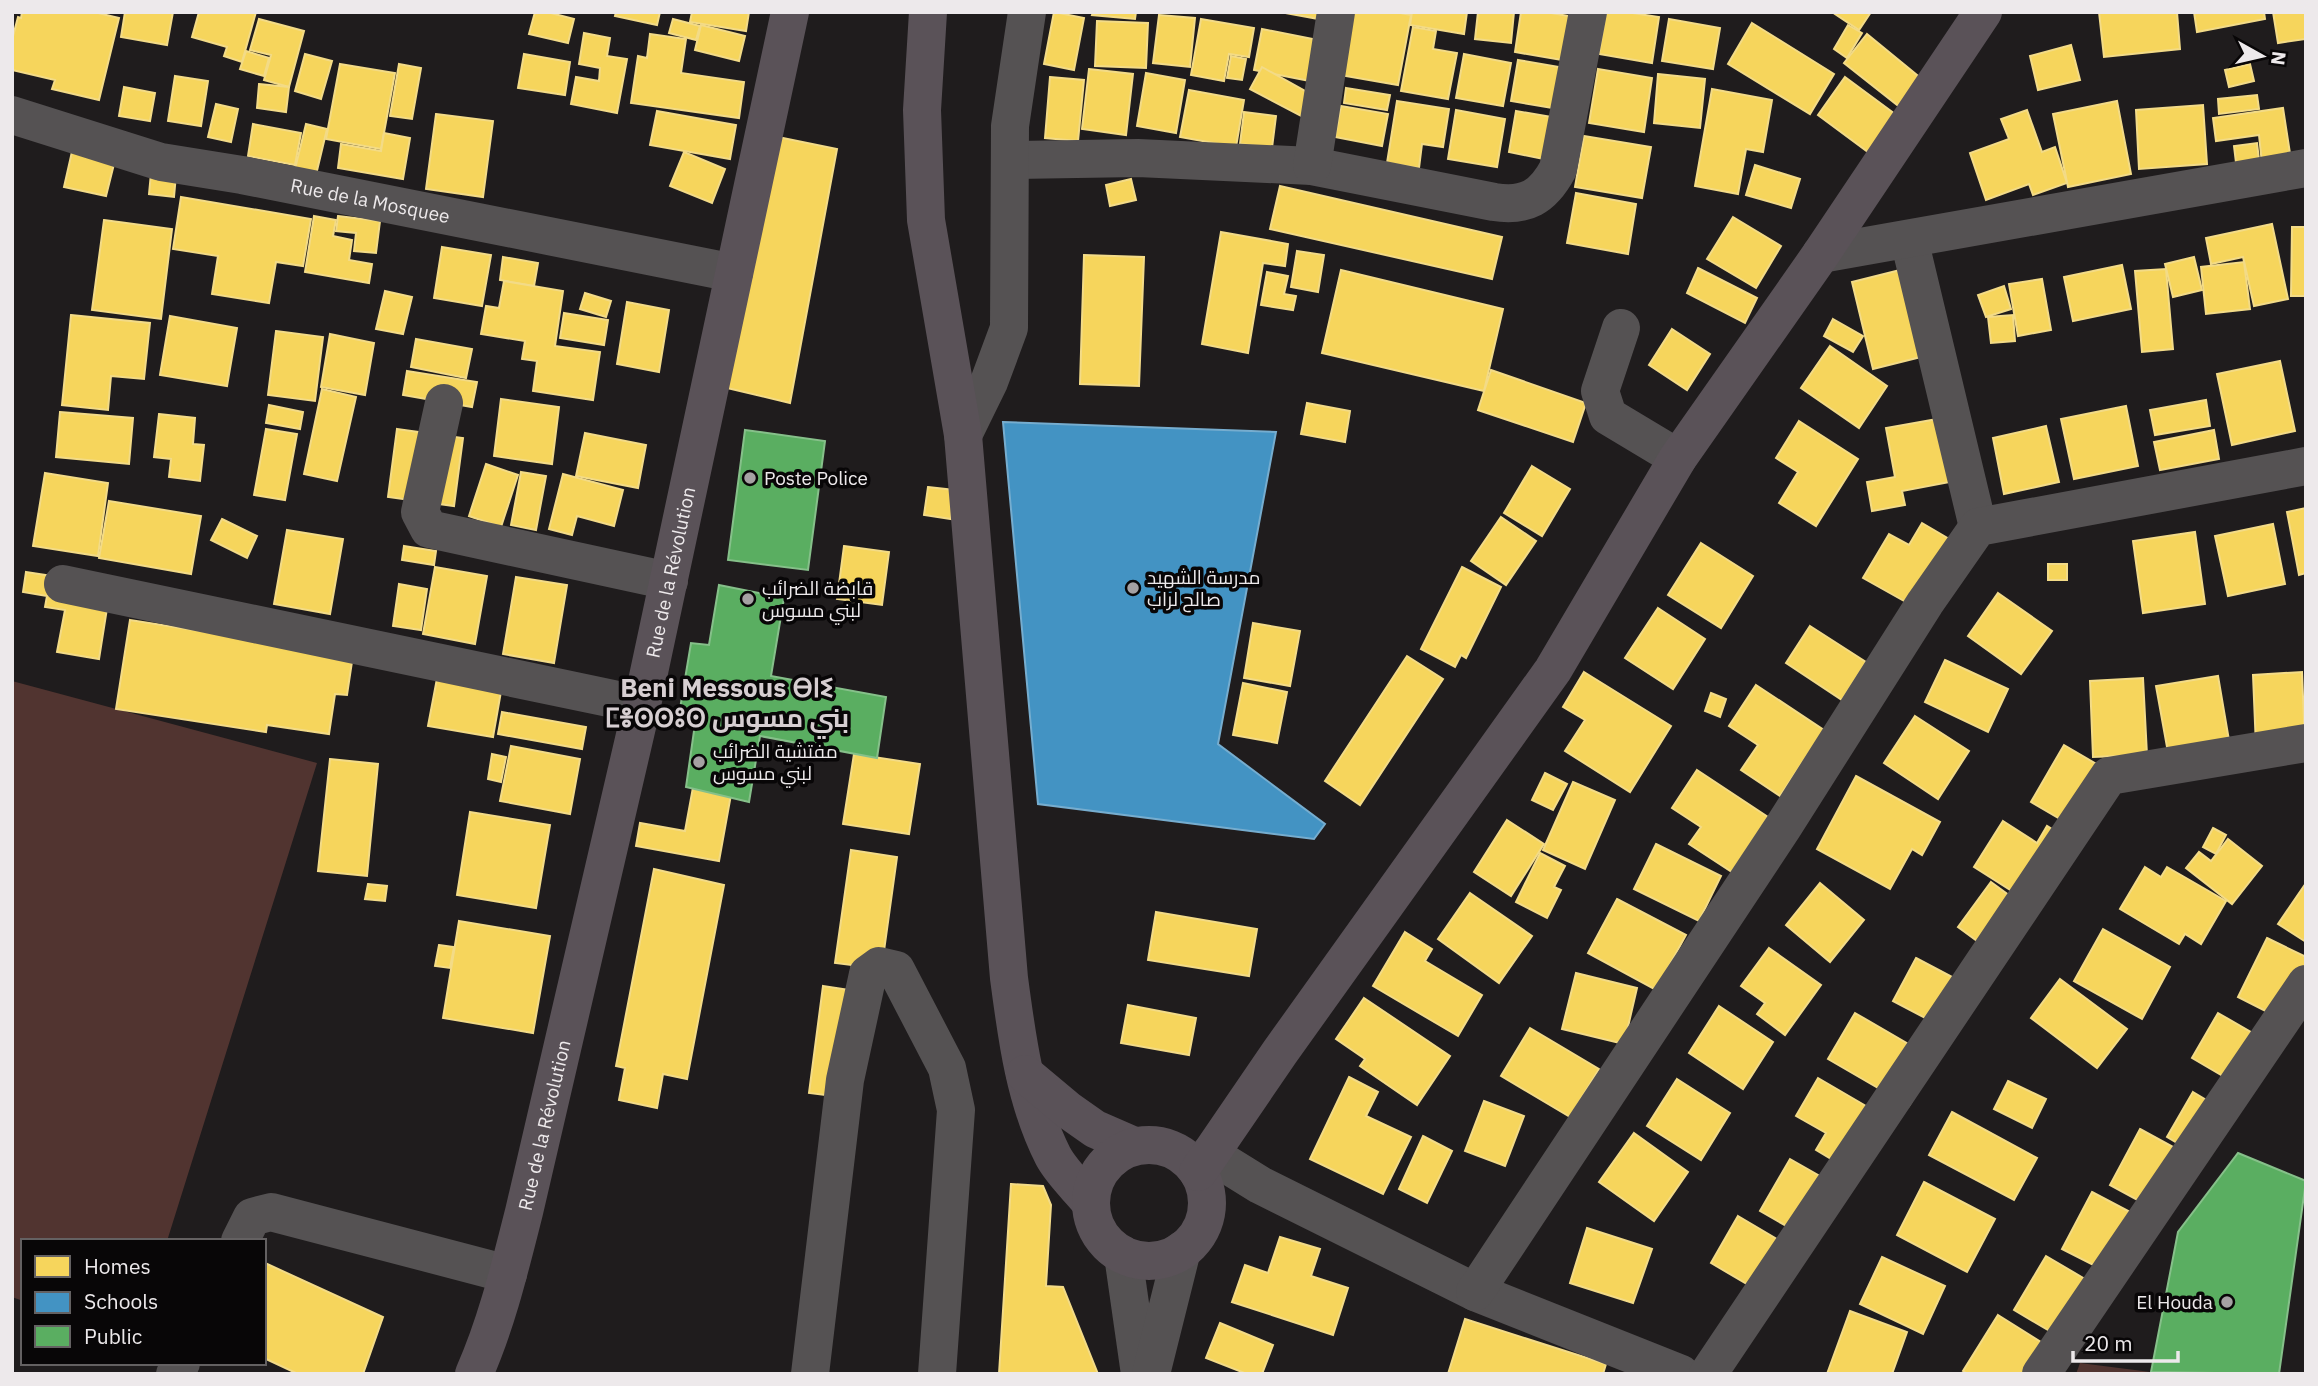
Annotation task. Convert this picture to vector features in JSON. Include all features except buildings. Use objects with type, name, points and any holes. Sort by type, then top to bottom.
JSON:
[{"type":"main road","name":"Rue de la Révolution","points":[[474,1374],[486,1346],[508,1274],[642,705],[790,12]]},
{"type":"main road","points":[[928,12],[922,110],[926,220],[964,435],[1005,940],[1017,1033],[1032,1105],[1054,1157],[1090,1202]]},
{"type":"main road","points":[[1204,1163],[1186,1158],[1171,1149],[1153,1145],[1134,1146],[1112,1157],[1096,1177],[1090,1202],[1094,1223],[1105,1242],[1123,1255],[1154,1261],[1182,1250],[1196,1237],[1204,1220],[1206,1202],[1204,1163],[1280,1052],[1553,670],[1678,458],[1821,254],[1983,12]]},
{"type":"main road","points":[[1025,1074],[1095,1129],[1134,1146]]},
{"type":"street","points":[[964,435],[989,382],[1009,328],[1010,126],[1027,12]]},
{"type":"street","points":[[1312,166],[1336,12]]},
{"type":"street","points":[[1010,160],[1138,158],[1312,166],[1509,204],[1525,201],[1539,194],[1551,183],[1559,169],[1588,12]]},
{"type":"street","name":"Rue de la Mosquee","points":[[12,115],[161,162],[243,175],[734,273]]},
{"type":"street","points":[[1821,254],[2306,168]]},
{"type":"street","points":[[1909,239],[1978,527]]},
{"type":"street","points":[[1621,328],[1600,391],[1608,416],[1678,458]]},
{"type":"street","points":[[444,403],[420,512],[429,529],[668,581]]},
{"type":"street","points":[[1475,1292],[1783,827],[1925,603],[1978,527],[2306,466]]},
{"type":"street","points":[[63,584],[642,705]]},
{"type":"street","points":[[1707,1374],[2109,776],[2306,743]]},
{"type":"street","points":[[810,1374],[845,1080],[868,974],[879,966],[896,970],[947,1068],[956,1110],[937,1374]]},
{"type":"street","points":[[2041,1374],[2306,984]]},
{"type":"street","points":[[1204,1163],[1260,1185],[1475,1292],[1681,1374]]},
{"type":"street","points":[[241,1239],[252,1217],[271,1212],[508,1274]]},
{"type":"street","points":[[1151,1374],[1182,1250]]},
{"type":"street","points":[[1123,1255],[1140,1374]]},
{"type":"shaded area","points":[[12,681],[317,763],[168,1239],[21,1239],[21,1300],[12,1297]]},
{"type":"shaded area","points":[[2080,1363],[2166,1374],[2076,1374]]},
{"type":"place","name":"Poste Police","points":[[750,478]]},
{"type":"place","name":"مدرسة الشهيد صالح لراب","points":[[1133,588]]},
{"type":"place","name":"قابضة الضرائب لبني مسوس","points":[[748,599]]},
{"type":"place","name":"مفتشية الضرائب لبني مسوس","points":[[699,762]]},
{"type":"place","name":"El Houda","points":[[2227,1302]]},
{"type":"district","name":"Beni Messous ⴱⵏⵉ ⵎⴻⵙⵙⵓⵙ بني مسوس","points":[[727,703]]}]
